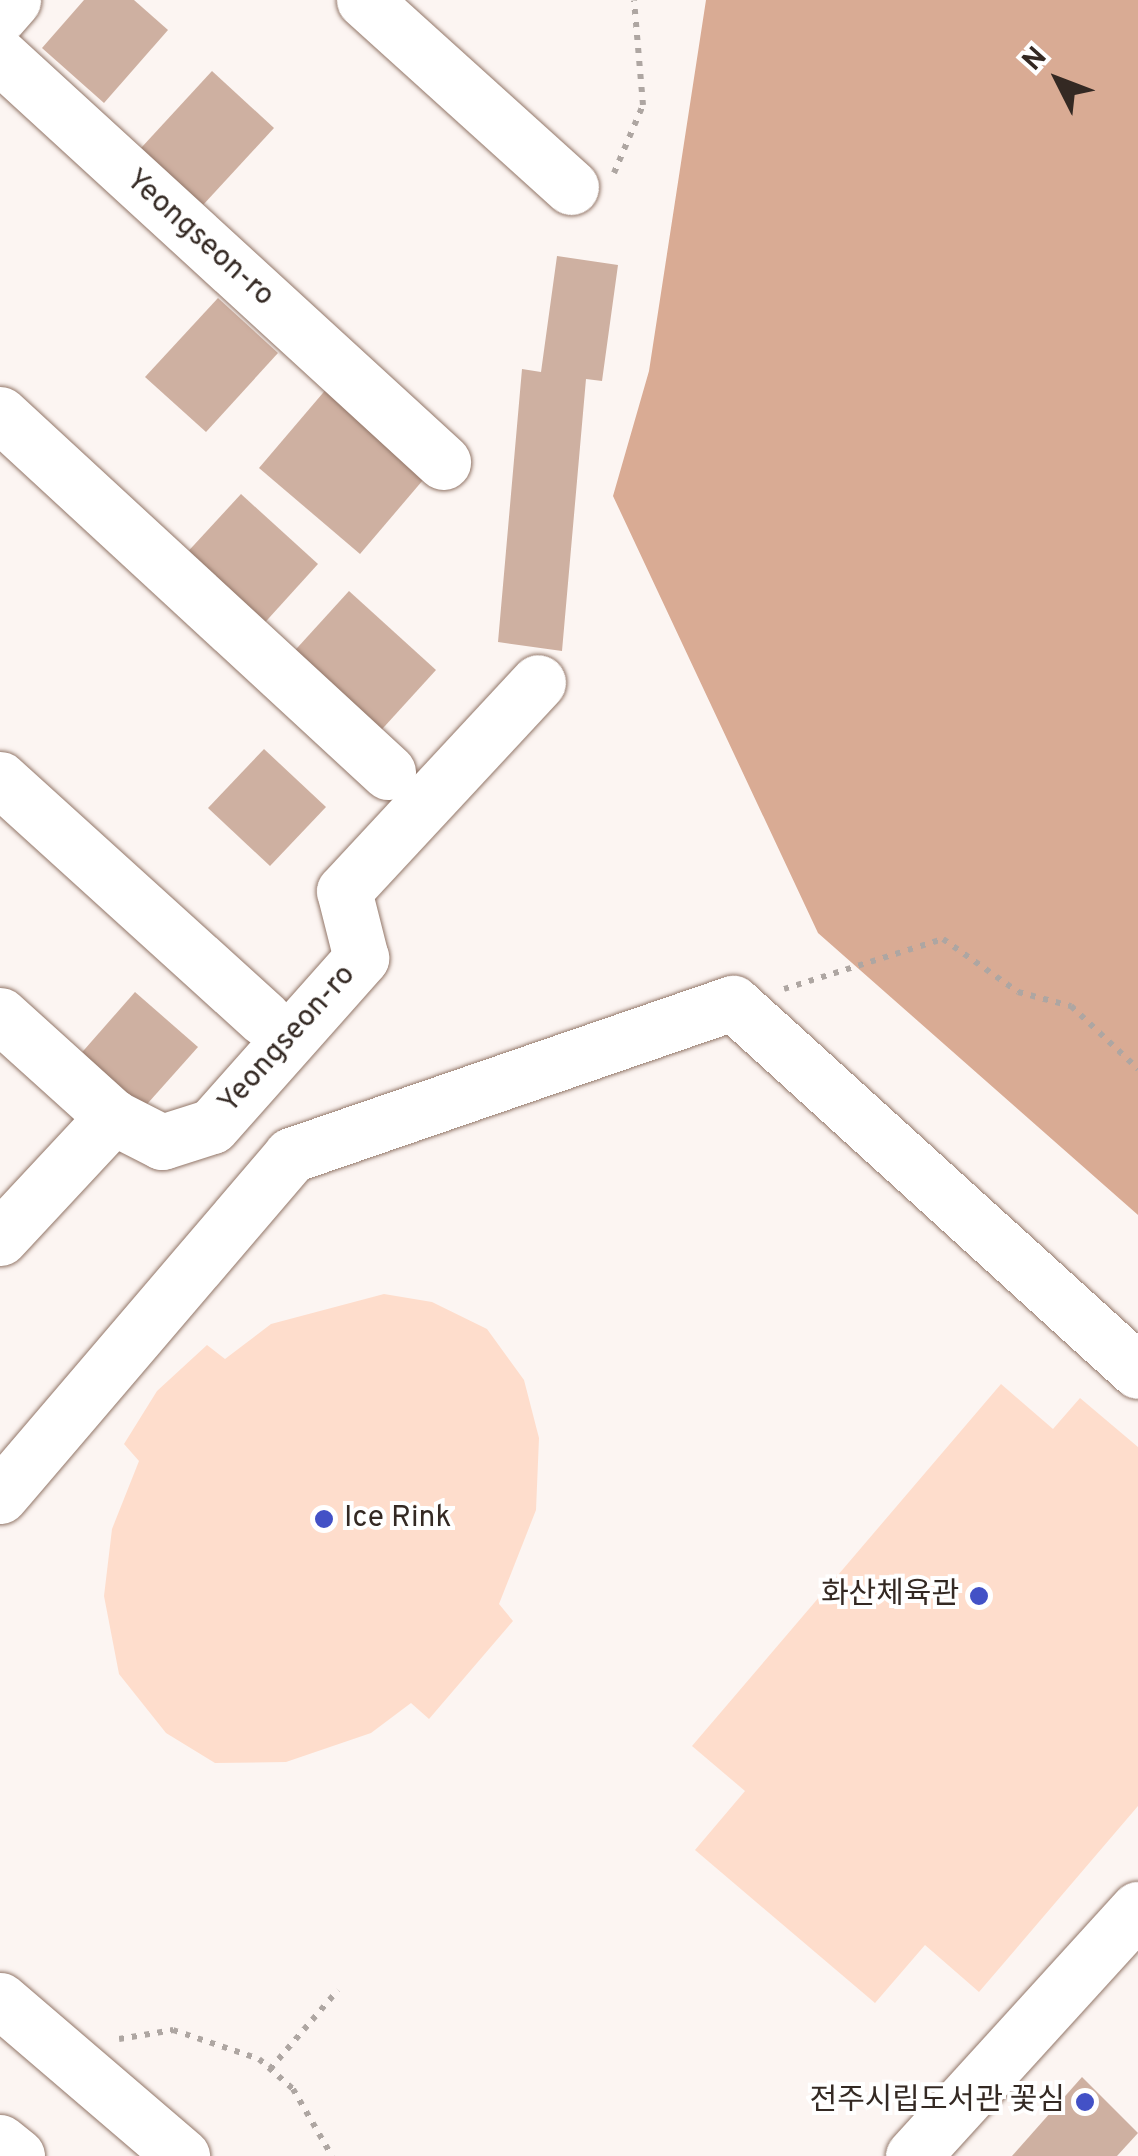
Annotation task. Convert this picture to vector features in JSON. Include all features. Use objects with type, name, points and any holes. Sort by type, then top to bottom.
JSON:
[{"type":"street","points":[[0,16],[14,0]]},
{"type":"street","points":[[364,0],[589,188]]},
{"type":"street","name":"Yeongseon-ro","points":[[0,56],[443,462]]},
{"type":"street","points":[[0,414],[388,772]]},
{"type":"street","name":"Yeongseon-ro","points":[[0,1015],[113,1117],[162,1142],[212,1126],[361,958],[344,891],[538,682]]},
{"type":"street","name":"Yeongseon-ro","points":[[0,778],[264,1018]]},
{"type":"street","points":[[0,1496],[291,1155],[732,1003],[1138,1372]]},
{"type":"street","points":[[0,1238],[113,1117]]},
{"type":"street","points":[[913,2156],[1138,1910]]},
{"type":"street","points":[[0,2000],[182,2156]]},
{"type":"street","points":[[0,2142],[17,2156]]},
{"type":"path","points":[[589,188],[642,106],[634,0]]},
{"type":"path","points":[[769,996],[943,939],[1018,992],[1071,1006],[1138,1069]]},
{"type":"path","points":[[270,2069],[338,1990]]},
{"type":"path","points":[[86,2075],[109,2041],[173,2030],[270,2069],[332,2156]]},
{"type":"shaded area","points":[[706,0],[1138,0],[1138,1215],[818,933],[613,496],[649,371]]},
{"type":"shaded area","name":"Ice Rink","points":[[384,1294],[432,1302],[487,1329],[524,1380],[539,1438],[536,1510],[499,1604],[513,1621],[429,1719],[411,1703],[371,1733],[286,1762],[215,1763],[166,1733],[119,1674],[104,1596],[112,1529],[139,1461],[124,1444],[157,1391],[207,1345],[225,1359],[271,1324]]},
{"type":"shaded area","name":"화산체육관","points":[[1001,1384],[1053,1429],[1080,1398],[1138,1447],[1138,1806],[979,1992],[925,1945],[875,2003],[695,1850],[745,1791],[692,1746]]},
{"type":"building","points":[[84,0],[134,0],[168,30],[104,103],[42,48]]},
{"type":"building","points":[[212,71],[274,128],[203,205],[141,148]]},
{"type":"building","points":[[557,256],[618,265],[602,381],[586,379],[562,651],[498,642],[522,369],[541,372]]},
{"type":"building","points":[[218,298],[278,353],[206,432],[145,377]]},
{"type":"building","points":[[328,387],[429,473],[360,554],[259,468]]},
{"type":"building","points":[[241,494],[318,564],[259,629],[182,558]]},
{"type":"building","points":[[349,591],[436,670],[374,738],[288,658]]},
{"type":"building","points":[[264,749],[326,807],[270,866],[208,808]]},
{"type":"building","points":[[135,992],[198,1047],[140,1112],[77,1058]]},
{"type":"building","name":"전주시립도서관 꽃심","points":[[1082,2077],[1138,2133],[1117,2156],[1012,2156]]},
{"type":"place","name":"Ice Rink","points":[[324,1519]]},
{"type":"place","name":"화산체육관","points":[[979,1596]]},
{"type":"place","name":"전주시립도서관 꽃심","points":[[1085,2102]]}]
